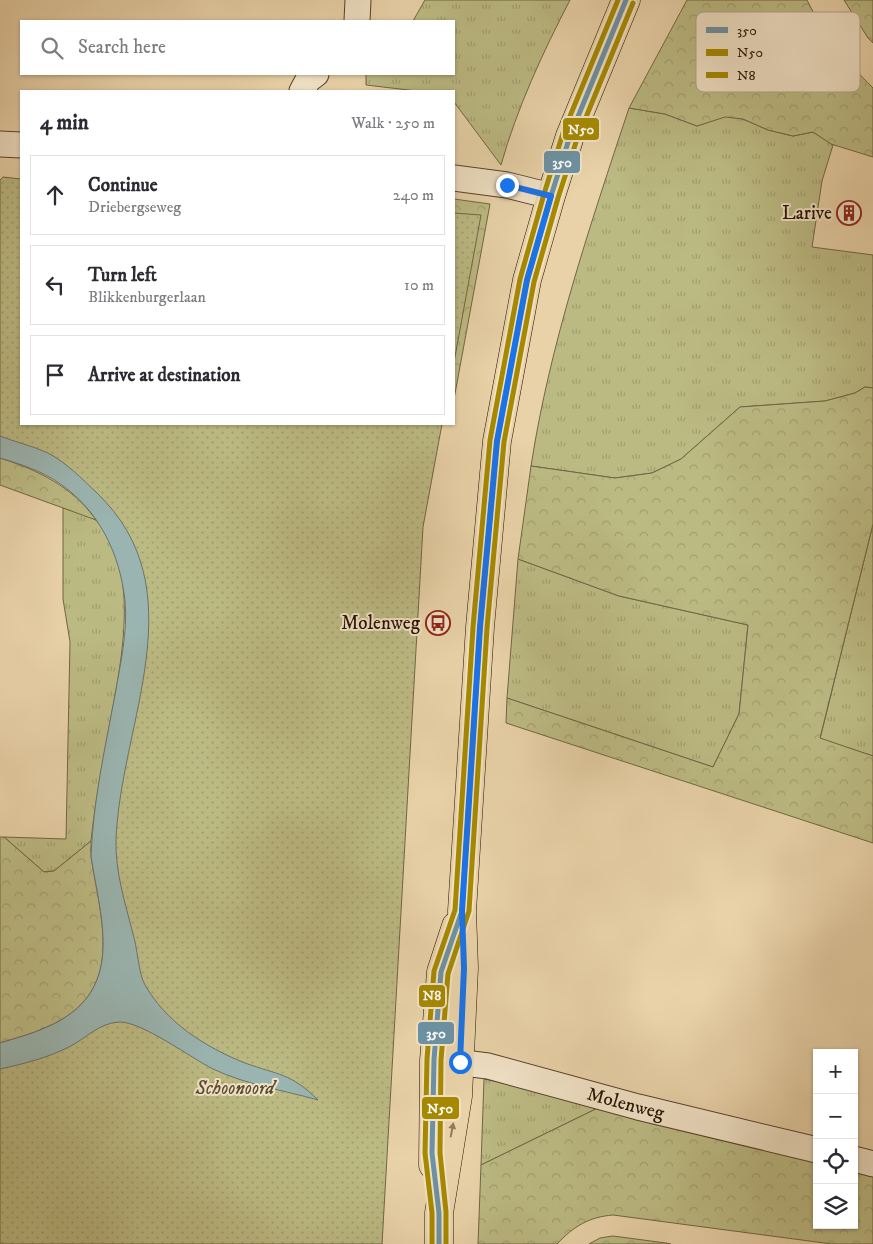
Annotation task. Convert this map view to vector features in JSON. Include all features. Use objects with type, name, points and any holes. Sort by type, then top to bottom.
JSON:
[{"type":"main road","points":[[439,1244],[439,1213],[432,1153],[447,1061],[441,972],[462,911],[480,627],[497,441],[527,280],[551,196],[570,136],[626,0]]},
{"type":"street","points":[[357,20],[358,0]]},
{"type":"street","points":[[303,90],[308,80],[315,75]]},
{"type":"street","points":[[0,144],[20,145]]},
{"type":"street","points":[[455,178],[507,185],[551,196]]},
{"type":"street","name":"Molenweg","points":[[447,1061],[488,1066],[638,1107],[813,1149]]},
{"type":"street","points":[[858,1160],[873,1164]]},
{"type":"green space","points":[[425,0],[570,0],[531,81],[501,165],[455,103],[455,90],[408,90],[366,85],[366,75],[455,75],[455,20],[414,20]]},
{"type":"green space","points":[[687,0],[807,0],[813,12],[696,12],[696,92],[860,92],[860,74],[873,88],[873,157],[831,144],[813,132],[793,136],[768,130],[743,119],[725,117],[697,126],[665,114],[629,108]]},
{"type":"green space","points":[[844,0],[873,0],[873,43],[860,25],[860,12],[852,12]]},
{"type":"green space","points":[[629,108],[665,114],[697,126],[725,116],[743,119],[768,130],[793,136],[813,132],[833,145],[822,181],[812,247],[873,255],[873,388],[865,387],[855,393],[825,401],[740,407],[681,459],[652,473],[615,478],[531,466],[549,375],[572,285]]},
{"type":"green space","name":"Schoonoord","points":[[3,177],[20,179],[20,425],[442,425],[423,527],[382,1244],[0,1244],[0,1054],[86,1018],[129,974],[107,848],[137,614],[114,527],[46,464],[0,446],[0,180]]},
{"type":"green space","points":[[455,199],[490,204],[455,394]]},
{"type":"green space","points":[[455,213],[481,215],[455,357]]},
{"type":"green space","points":[[865,387],[873,388],[873,524],[820,738],[873,756],[873,843],[506,723],[507,698],[713,767],[739,714],[748,625],[619,596],[518,559],[531,466],[615,478],[652,473],[681,459],[740,407],[825,401],[855,393]]},
{"type":"green space","points":[[0,458],[28,468],[54,481],[77,498],[96,520],[0,485]]},
{"type":"green space","points":[[63,508],[86,515],[98,522],[112,544],[120,568],[124,594],[124,622],[118,678],[91,841],[54,871],[44,872],[4,837],[66,839],[70,642],[63,599]]},
{"type":"green space","points":[[873,524],[873,756],[820,739]]},
{"type":"green space","points":[[518,559],[619,596],[748,625],[739,714],[713,767],[507,698]]},
{"type":"green space","points":[[0,837],[4,837],[44,872],[54,871],[91,841],[91,856],[103,930],[103,953],[99,975],[89,995],[72,1012],[47,1027],[0,1043]]},
{"type":"green space","points":[[484,1079],[606,1104],[481,1165]]},
{"type":"green space","points":[[606,1104],[813,1154],[813,1229],[858,1229],[858,1165],[873,1168],[873,1244],[832,1244],[613,1215],[589,1220],[576,1227],[557,1244],[478,1244],[481,1165]]},
{"type":"green space","points":[[613,1236],[671,1244],[589,1244],[600,1238]]},
{"type":"water","points":[[0,436],[36,448],[55,457],[68,466],[97,493],[127,531],[143,571],[149,614],[146,658],[121,794],[116,851],[124,899],[144,983],[163,1010],[187,1032],[230,1057],[292,1080],[318,1100],[226,1075],[140,1027],[119,1022],[105,1025],[75,1044],[52,1054],[0,1069],[0,1043],[47,1027],[72,1012],[89,995],[99,975],[103,953],[103,930],[91,856],[92,836],[100,775],[123,648],[126,613],[118,567],[105,534],[96,520],[73,494],[59,483],[31,468],[0,458]]},
{"type":"transit line","name":"N8","points":[[432,1244],[432,1213],[425,1153],[427,1059],[434,971],[455,910],[473,627],[490,440],[520,279],[544,194],[563,133],[618,0]]},
{"type":"transit line","name":"350","points":[[439,1244],[439,1213],[432,1153],[434,1060],[441,972],[462,911],[480,627],[497,441],[527,280],[551,196],[570,136],[626,0]]},
{"type":"transit line","name":"N50","points":[[446,1244],[446,1212],[440,1153],[441,1060],[448,974],[469,911],[487,628],[504,442],[534,282],[558,198],[577,139],[633,3]]},
{"type":"place","name":"Larive","points":[[849,213]]},
{"type":"place","name":"Molenweg","points":[[438,623]]},
{"type":"route","points":[[460,1062],[464,968],[462,911],[480,627],[497,441],[527,280],[551,196],[507,185]]}]
